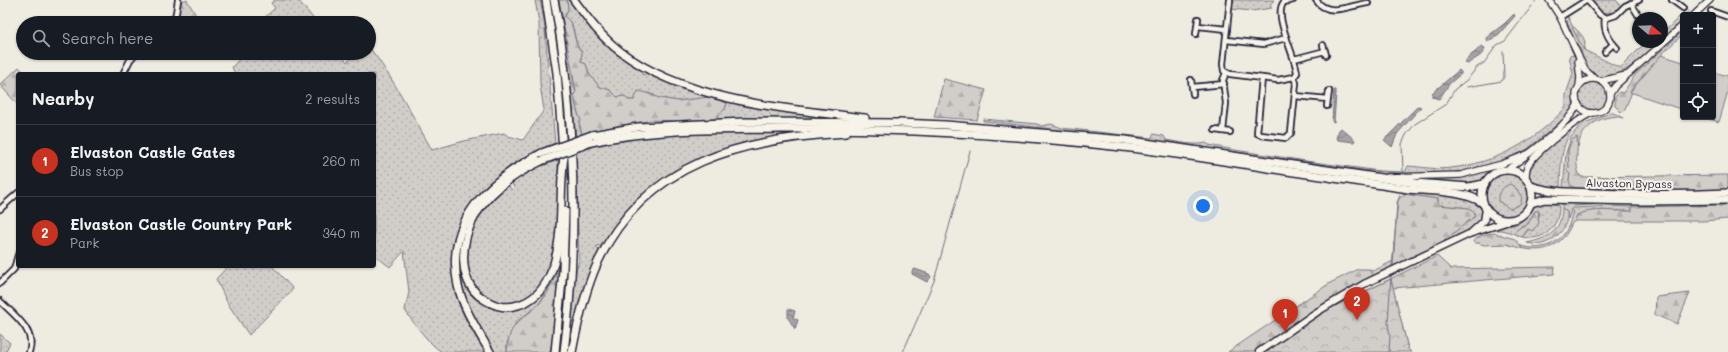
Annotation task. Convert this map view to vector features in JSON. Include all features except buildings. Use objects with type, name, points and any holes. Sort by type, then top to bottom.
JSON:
[{"type":"highway","points":[[546,0],[557,73],[564,157],[564,250],[561,298],[555,352]]},
{"type":"highway","points":[[554,0],[566,83],[573,176],[573,243],[564,352]]},
{"type":"highway","points":[[574,0],[594,26],[610,43],[633,60],[668,79],[706,91],[763,104],[807,112],[899,123]]},
{"type":"highway","points":[[490,352],[471,320],[459,287],[456,260],[460,235],[473,207],[490,186],[509,172],[542,153],[622,129],[658,125],[771,121],[899,123],[1003,129],[1125,140],[1375,177],[1469,187],[1484,184]]},
{"type":"highway","points":[[564,157],[561,178],[558,243],[555,262],[548,280],[541,290],[526,302],[508,306],[494,304],[477,294],[466,277],[463,254],[467,233],[475,215],[491,195],[511,178],[541,161],[591,139],[630,134],[704,130],[818,128],[1028,138],[1123,147],[1398,187],[1464,195],[1476,199],[1491,215],[1497,219],[1509,221],[1521,216],[1531,203],[1531,186],[1526,178],[1517,172],[1506,170],[1496,172],[1488,178],[1484,184],[1482,194],[1484,206]]},
{"type":"highway","points":[[572,352],[588,287],[598,260],[616,231],[635,208],[670,178],[708,158],[753,144],[819,135],[888,131]]},
{"type":"highway","name":"Alvaston Bypass","points":[[1531,186],[1569,196],[1642,201],[1728,200]]},
{"type":"highway","name":"Alvaston Bypass","points":[[1531,203],[1545,199],[1569,196],[1728,193]]},
{"type":"main road","points":[[1469,234],[1484,221],[1484,206]]},
{"type":"main road","points":[[1259,352],[1317,312],[1364,284],[1469,234],[1509,221]]},
{"type":"street","points":[[175,16],[178,0]]},
{"type":"street","points":[[1223,131],[1226,103],[1223,80],[1226,73],[1223,64],[1230,0]]},
{"type":"street","points":[[1262,78],[1256,131],[1259,134],[1286,138],[1289,136],[1295,96],[1296,83],[1294,77],[1297,72],[1286,38],[1281,8],[1283,1],[1293,0]]},
{"type":"street","points":[[1316,0],[1323,8],[1331,10],[1368,4]]},
{"type":"street","points":[[1549,0],[1560,17],[1578,57],[1589,75],[1606,85],[1610,94]]},
{"type":"street","points":[[1560,17],[1587,0],[1598,14],[1605,18],[1616,14],[1631,3],[1639,0]]},
{"type":"street","points":[[1672,0],[1682,9]]},
{"type":"street","points":[[1697,12],[1710,0]]},
{"type":"street","points":[[1631,3],[1636,12]]},
{"type":"street","points":[[1711,10],[1728,18]]},
{"type":"street","points":[[1605,18],[1604,28],[1617,48]]},
{"type":"street","points":[[1196,34],[1198,19]]},
{"type":"street","points":[[1198,26],[1227,29]]},
{"type":"street","points":[[1526,178],[1528,166],[1536,156],[1578,120],[1592,113],[1599,112],[1606,107],[1609,103],[1610,94],[1615,86],[1680,28]]},
{"type":"street","points":[[1226,40],[1264,44],[1286,38]]},
{"type":"street","points":[[1605,52],[1613,44]]},
{"type":"street","points":[[1294,59],[1326,53],[1323,45]]},
{"type":"street","points":[[1578,57],[1580,74],[1576,96],[1578,104],[1583,110],[1592,113]]},
{"type":"street","points":[[124,72],[130,60]]},
{"type":"street","points":[[1226,73],[1278,80],[1294,77]]},
{"type":"street","points":[[1579,86],[1586,81],[1628,74]]},
{"type":"street","points":[[1191,80],[1193,94]]},
{"type":"street","points":[[1192,87],[1224,84]]},
{"type":"street","points":[[1327,106],[1328,91]]},
{"type":"street","points":[[1295,96],[1328,99]]},
{"type":"street","points":[[1506,170],[1530,153],[1568,119],[1578,104]]},
{"type":"street","points":[[1215,130],[1230,132]]},
{"type":"street","points":[[1375,177],[1461,175],[1502,164],[1530,153]]},
{"type":"street","points":[[0,209],[16,195]]},
{"type":"street","points":[[0,283],[14,269],[16,262]]},
{"type":"street","points":[[0,301],[30,334],[32,340],[29,352]]},
{"type":"green space","points":[[182,0],[187,0],[196,16],[178,16]]},
{"type":"green space","points":[[275,0],[298,0],[311,16],[266,16],[275,8],[271,3]]},
{"type":"green space","points":[[535,0],[540,0],[544,20],[555,143],[517,162],[499,174],[483,188],[470,204],[460,222],[454,243],[452,275],[457,299],[464,316],[485,352],[443,352],[428,340],[405,310],[409,292],[404,251],[390,267],[376,256],[376,72],[234,72],[232,67],[238,60],[345,60],[347,62],[349,60],[376,60],[376,56],[395,84],[432,150],[464,141],[504,133],[508,136],[523,140],[544,110],[540,85],[539,23]]},
{"type":"green space","points":[[559,0],[567,0],[568,9],[565,17],[571,24],[576,43],[582,52],[581,62],[586,64],[589,74],[600,87],[610,90],[617,97],[625,96],[628,100],[634,100],[638,91],[659,98],[678,101],[709,97],[727,103],[725,109],[714,119],[676,121],[652,120],[582,134],[579,122],[581,121],[574,94],[576,92]]},
{"type":"green space","points":[[567,0],[571,0],[581,13],[643,69],[642,74],[644,75],[647,72],[677,85],[839,119],[714,119],[725,109],[727,103],[686,100],[678,101],[659,98],[649,93],[636,95],[634,100],[628,100],[625,96],[617,97],[610,90],[600,87],[589,74],[586,64],[581,62],[572,24],[565,17],[568,9]]},
{"type":"green space","points":[[1233,0],[1274,0],[1270,5],[1272,8],[1252,11],[1232,9]]},
{"type":"green space","points":[[1591,0],[1616,0],[1621,6],[1613,12],[1603,13]]},
{"type":"green space","points":[[1680,16],[1680,25],[1668,36],[1668,28]]},
{"type":"green space","points":[[1568,17],[1584,50],[1620,68],[1640,48],[1654,48],[1638,61],[1618,74],[1609,77],[1600,77],[1592,74],[1584,65],[1580,53],[1582,52],[1580,48],[1578,48],[1567,23]]},
{"type":"green space","points":[[1574,27],[1583,37],[1585,43],[1584,50],[1572,28]]},
{"type":"green space","points":[[1680,34],[1680,37],[1661,55],[1630,91],[1632,92],[1624,111],[1621,112],[1615,106],[1615,97],[1619,92],[1623,93],[1635,75],[1664,48],[1668,48],[1668,45]]},
{"type":"green space","points":[[1575,55],[1578,65],[1579,81],[1574,92],[1573,107],[1567,116],[1529,148],[1512,158],[1467,172],[1447,175],[1405,174],[1362,170],[1165,142],[983,121],[983,119],[1037,124],[1042,126],[1051,124],[1062,128],[1152,138],[1153,134],[1164,136],[1166,140],[1181,143],[1206,143],[1209,145],[1235,150],[1380,171],[1405,172],[1408,166],[1446,169],[1484,161],[1499,155],[1528,140],[1542,130],[1566,107],[1566,94],[1573,74],[1569,56]]},
{"type":"green space","points":[[1661,55],[1680,61],[1680,109],[1630,92]]},
{"type":"green space","points":[[568,60],[572,67],[573,84],[576,92],[574,94],[581,121],[579,126],[582,134],[576,138]]},
{"type":"green space","points":[[19,67],[24,72],[16,72],[16,103],[0,85]]},
{"type":"green space","points":[[1716,73],[1728,76],[1728,91],[1719,122],[1713,120],[1716,120]]},
{"type":"green space","points":[[944,79],[986,90],[977,120],[934,117]]},
{"type":"green space","points":[[1593,82],[1603,86],[1607,96],[1603,106],[1593,110],[1583,106],[1579,96],[1583,86]]},
{"type":"green space","points":[[1611,112],[1623,118],[1612,117],[1600,120],[1585,130],[1578,147],[1577,138],[1568,150],[1570,174],[1569,181],[1576,188],[1633,189],[1671,193],[1599,191],[1563,188],[1566,153],[1571,137],[1581,124]]},
{"type":"green space","points":[[1574,127],[1566,141],[1562,156],[1560,188],[1535,184],[1529,175],[1535,161],[1548,148]]},
{"type":"green space","points":[[821,131],[747,143],[719,151],[677,171],[620,221],[602,246],[597,246],[596,248],[600,251],[585,286],[568,347],[575,275],[579,261],[575,152],[591,148],[590,145],[605,141],[676,133]]},
{"type":"green space","points":[[1577,137],[1577,168],[1581,177],[1728,175],[1728,191],[1671,193],[1633,189],[1576,188],[1571,186],[1569,181],[1570,174],[1566,170],[1569,168],[1568,150],[1572,140]]},
{"type":"green space","points":[[558,160],[557,236],[552,265],[547,277],[539,288],[530,296],[519,301],[508,303],[497,302],[487,298],[477,290],[467,272],[466,249],[470,233],[476,220],[486,206],[505,185],[509,186],[512,190],[514,188],[511,181],[541,164],[543,166]]},
{"type":"green space","points":[[1517,160],[1495,169],[1482,180],[1473,183],[1425,181],[1425,179],[1461,177]]},
{"type":"green space","points":[[1507,173],[1519,177],[1525,183],[1529,195],[1525,207],[1519,213],[1507,217],[1495,213],[1489,207],[1485,195],[1489,183],[1495,177]]},
{"type":"green space","points":[[1510,184],[1516,188],[1522,198],[1520,204],[1510,209],[1498,201],[1498,195]]},
{"type":"green space","points":[[1401,192],[1460,197],[1472,200],[1483,210],[1482,219],[1474,227],[1437,246],[1475,216],[1469,208],[1438,205],[1438,199],[1404,194]]},
{"type":"green space","points":[[1404,194],[1438,199],[1438,205],[1469,208],[1474,212],[1475,216],[1437,246],[1392,267],[1398,200]]},
{"type":"green space","points":[[1541,202],[1559,205],[1559,213],[1554,226],[1544,235],[1530,238],[1522,237],[1538,219],[1540,213],[1535,211],[1528,224],[1523,225],[1513,233],[1501,230],[1488,230],[1508,224],[1510,226],[1519,223],[1535,206]]},
{"type":"green space","points":[[1562,204],[1605,204],[1575,206],[1572,208],[1568,219],[1567,212],[1562,208]]},
{"type":"green space","points":[[1728,205],[1728,219],[1703,221],[1575,221],[1577,215],[1591,211],[1632,211],[1632,207]]},
{"type":"green space","points":[[1611,206],[1632,207],[1632,211],[1598,210],[1577,215],[1575,221],[1558,243],[1545,249],[1529,250],[1521,248],[1521,246],[1534,248],[1552,244],[1566,231],[1575,208]]},
{"type":"green space","points":[[1562,208],[1567,212],[1567,217],[1564,227],[1557,236],[1542,244],[1527,243],[1541,239],[1556,229],[1561,216]]},
{"type":"green space","points":[[1535,211],[1539,211],[1539,223],[1532,231],[1528,229],[1522,237],[1513,233],[1523,225],[1528,224]]},
{"type":"green space","points":[[1494,233],[1515,239],[1521,248],[1506,244],[1484,245],[1474,243],[1473,241],[1488,234]]},
{"type":"green space","points":[[561,241],[560,272],[538,305],[516,322],[507,343],[507,352],[494,352],[480,329],[464,293],[461,280],[460,253],[462,274],[465,282],[475,297],[499,308],[538,297]]},
{"type":"green space","points":[[1437,256],[1451,269],[1555,267],[1554,274],[1393,288],[1408,349],[1411,352],[1329,309]]},
{"type":"green space","points":[[1393,261],[1392,267],[1373,277],[1369,269],[1373,271]]},
{"type":"green space","points":[[226,268],[274,268],[293,289],[249,335],[228,304],[216,279]]},
{"type":"green space","points":[[1358,269],[1369,269],[1373,277],[1315,309],[1253,352],[1228,352],[1330,283]]},
{"type":"green space","points":[[560,272],[554,331],[550,352],[507,352],[510,335],[516,324],[544,298],[557,273]]},
{"type":"green space","points":[[1391,279],[1408,349],[1411,352],[1267,352],[1296,330],[1329,309]]},
{"type":"green space","points":[[1690,293],[1677,324],[1655,315],[1656,297]]},
{"type":"green space","points":[[0,334],[10,343],[5,352],[0,352]]},
{"type":"water","points":[[1514,14],[1515,16],[1499,34],[1488,42],[1488,36]]},
{"type":"water","points":[[1481,46],[1485,48],[1484,51],[1468,64],[1465,63],[1468,58]]},
{"type":"water","points":[[1459,70],[1461,74],[1450,83],[1439,99],[1432,97],[1432,93]]},
{"type":"water","points":[[1334,90],[1336,90],[1336,93],[1334,122],[1332,121]]},
{"type":"water","points":[[1418,106],[1421,107],[1397,134],[1392,147],[1384,140]]},
{"type":"water","points":[[1341,128],[1355,140],[1354,142],[1338,140],[1336,138]]},
{"type":"water","points":[[915,269],[929,274],[931,277],[927,282],[912,274],[912,271]]},
{"type":"water","points":[[788,309],[795,311],[793,318],[798,320],[795,329],[788,318]]},
{"type":"waterway","points":[[1403,171],[1402,144],[1406,135],[1415,124],[1446,104],[1455,89],[1468,79],[1477,67],[1484,63],[1497,45],[1505,41],[1532,6]]},
{"type":"waterway","points":[[1467,87],[1502,81],[1504,77],[1503,51]]},
{"type":"waterway","points":[[903,352],[934,281],[970,151]]},
{"type":"waterway","points":[[1393,265],[1397,203],[1400,195]]},
{"type":"waterway","points":[[1389,352],[1390,336],[1388,323],[1391,276]]},
{"type":"place","name":"Elvaston Castle Country Park","points":[[1357,320]]},
{"type":"place","name":"Elvaston Castle Gates","points":[[1285,332]]}]
